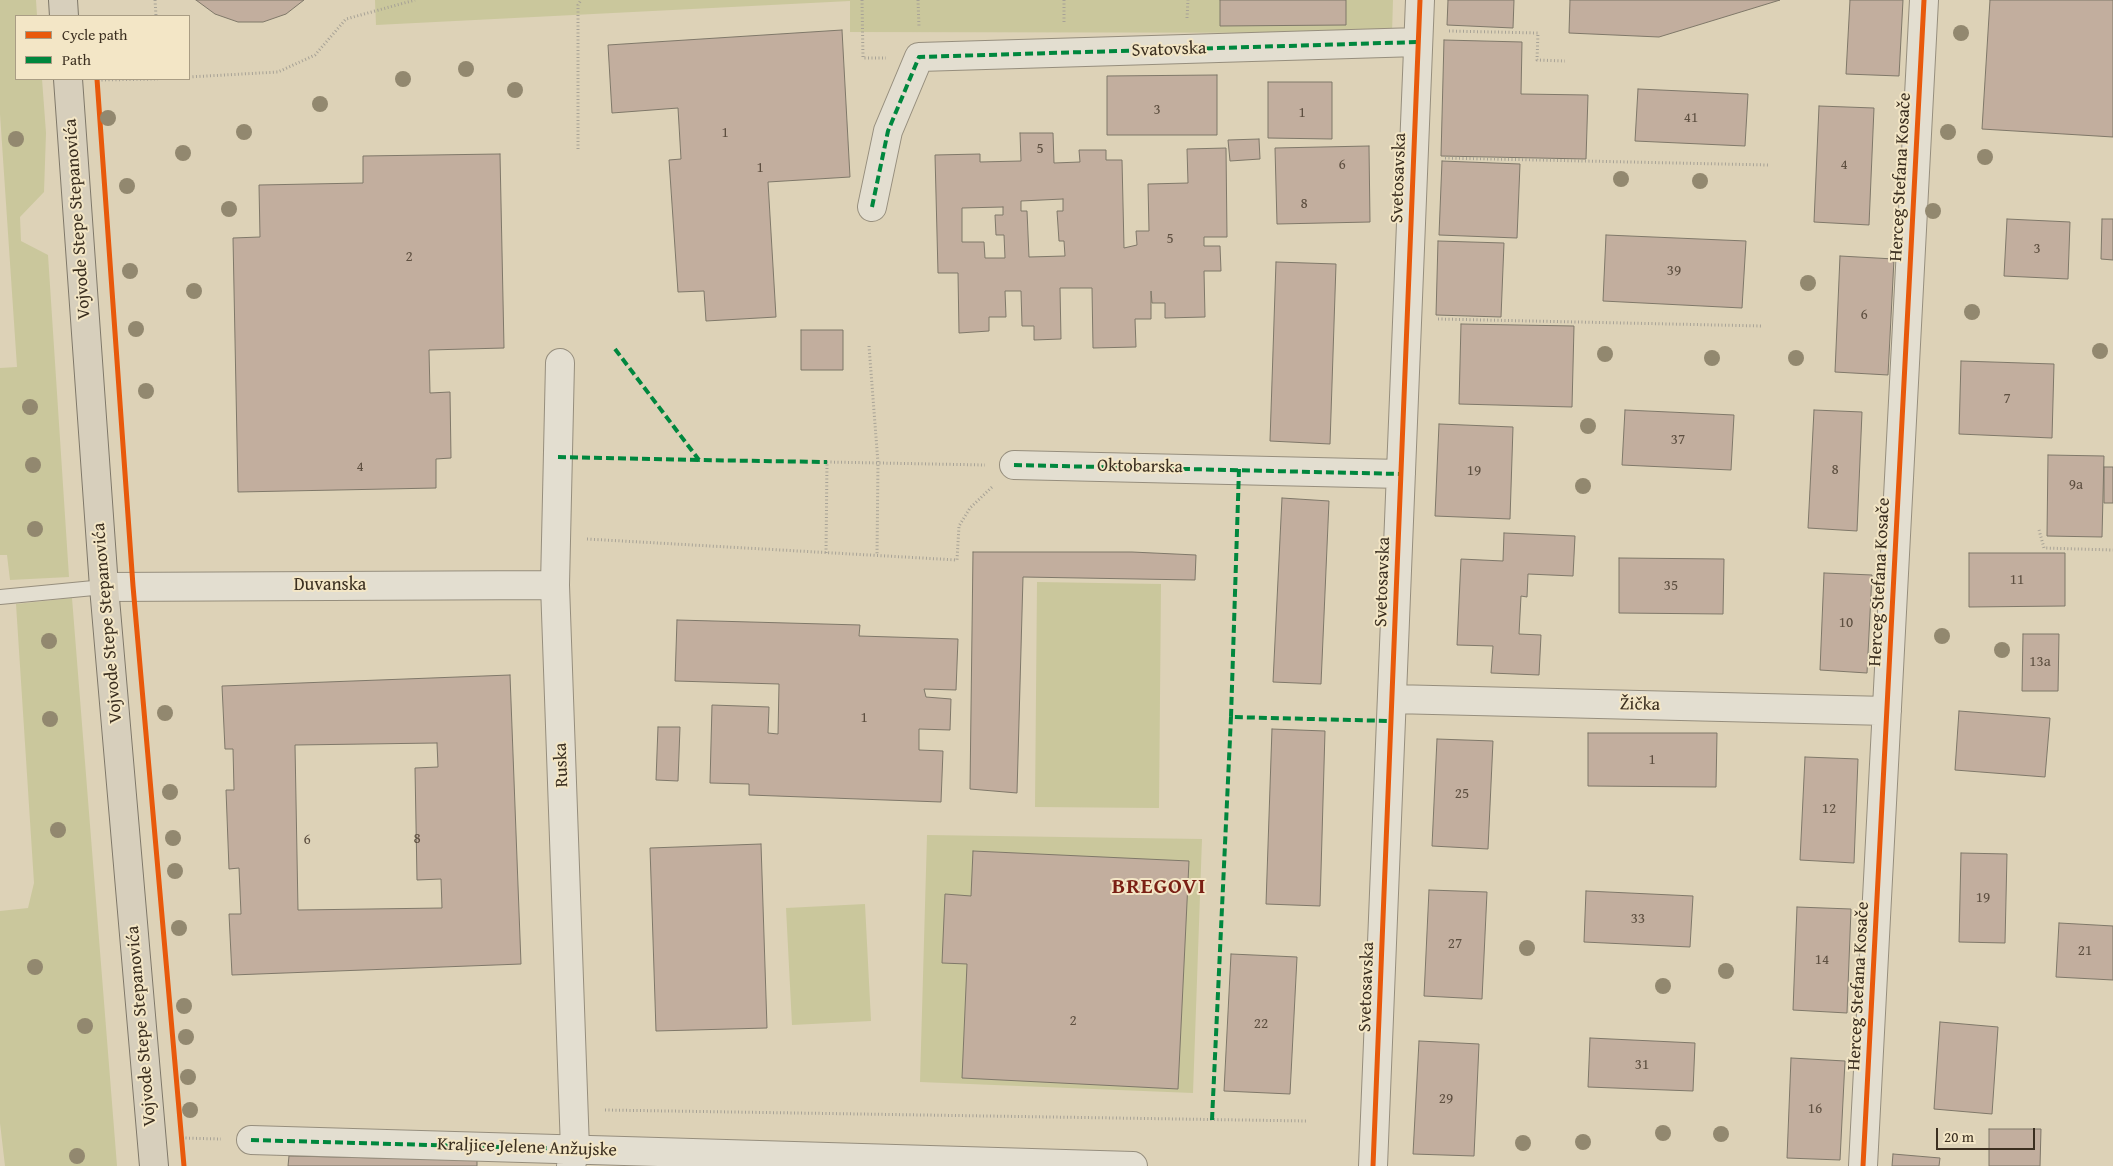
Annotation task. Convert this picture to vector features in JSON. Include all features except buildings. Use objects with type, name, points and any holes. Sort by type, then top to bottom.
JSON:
[{"type":"main road","points":[[63,0],[64,15]]},
{"type":"main road","name":"Vojvode Stepe Stepanovića","points":[[68,80],[104,587],[154,1166]]},
{"type":"street","name":"Svetosavska","points":[[1373,1166],[1420,0]]},
{"type":"street","name":"Herceg Stefana Kosače","points":[[1864,1166],[1924,0]]},
{"type":"street","name":"Svatovska","points":[[920,57],[1418,42]]},
{"type":"street","points":[[872,207],[888,131],[920,57]]},
{"type":"street","name":"Ruska","points":[[560,363],[555,585],[573,1158]]},
{"type":"street","name":"Oktobarska","points":[[1014,465],[1401,474]]},
{"type":"street","name":"Duvanska","points":[[104,587],[555,585]]},
{"type":"street","name":"Žička","points":[[1392,699],[1887,711]]},
{"type":"street","name":"Kraljice Jelene Anžujske","points":[[251,1140],[573,1158],[1133,1166]]},
{"type":"lane","points":[[0,597],[104,587]]},
{"type":"path","points":[[155,0],[156,15]]},
{"type":"path","points":[[190,77],[278,72],[316,55],[346,19],[415,0]]},
{"type":"path","points":[[578,149],[578,5],[581,0]]},
{"type":"path","points":[[862,0],[863,58],[920,57]]},
{"type":"path","points":[[1444,31],[1538,33],[1537,60],[1565,61]]},
{"type":"path","points":[[97,80],[98,90]]},
{"type":"path","points":[[1439,158],[1768,165]]},
{"type":"path","points":[[1432,319],[1763,326]]},
{"type":"path","points":[[869,346],[878,463],[877,555]]},
{"type":"path","points":[[826,553],[827,462],[1014,465]]},
{"type":"path","points":[[557,537],[957,560],[959,526],[970,508],[1014,465]]},
{"type":"path","points":[[2039,530],[2044,548],[2113,550]]},
{"type":"path","points":[[605,1110],[1306,1121]]},
{"type":"path","points":[[181,1128],[183,1148]]},
{"type":"path","points":[[182,1138],[251,1140]]},
{"type":"shaded area","points":[[0,0],[36,0],[37,15],[15,15],[15,80],[42,80],[46,133],[44,192],[20,217],[21,241],[48,255],[69,577],[10,580],[7,555],[0,555],[0,368],[17,367],[0,114]]},
{"type":"shaded area","points":[[375,0],[1393,0],[1392,33],[850,32],[850,1],[376,25]]},
{"type":"shaded area","points":[[1037,582],[1161,584],[1159,808],[1035,807]]},
{"type":"shaded area","points":[[72,598],[117,1166],[5,1166],[0,1123],[0,911],[28,908],[34,883],[16,604]]},
{"type":"shaded area","points":[[927,835],[1202,839],[1193,1093],[920,1082]]},
{"type":"shaded area","points":[[865,904],[871,1021],[792,1025],[786,908]]},
{"type":"marked path","points":[[872,207],[888,131],[919,57],[1418,42]]},
{"type":"marked path","points":[[615,349],[699,460],[827,462]]},
{"type":"marked path","points":[[558,457],[699,460]]},
{"type":"marked path","points":[[1014,465],[1401,474]]},
{"type":"marked path","points":[[1239,469],[1231,717],[1391,721]]},
{"type":"marked path","points":[[1212,1120],[1231,717]]},
{"type":"marked path","points":[[251,1140],[575,1149]]},
{"type":"cycle path","points":[[1373,1166],[1420,0]]},
{"type":"cycle path","points":[[1863,1166],[1924,0]]},
{"type":"cycle path","points":[[97,80],[133,586],[184,1166]]},
{"type":"district","name":"BREGOVI","points":[[1159,887]]}]
